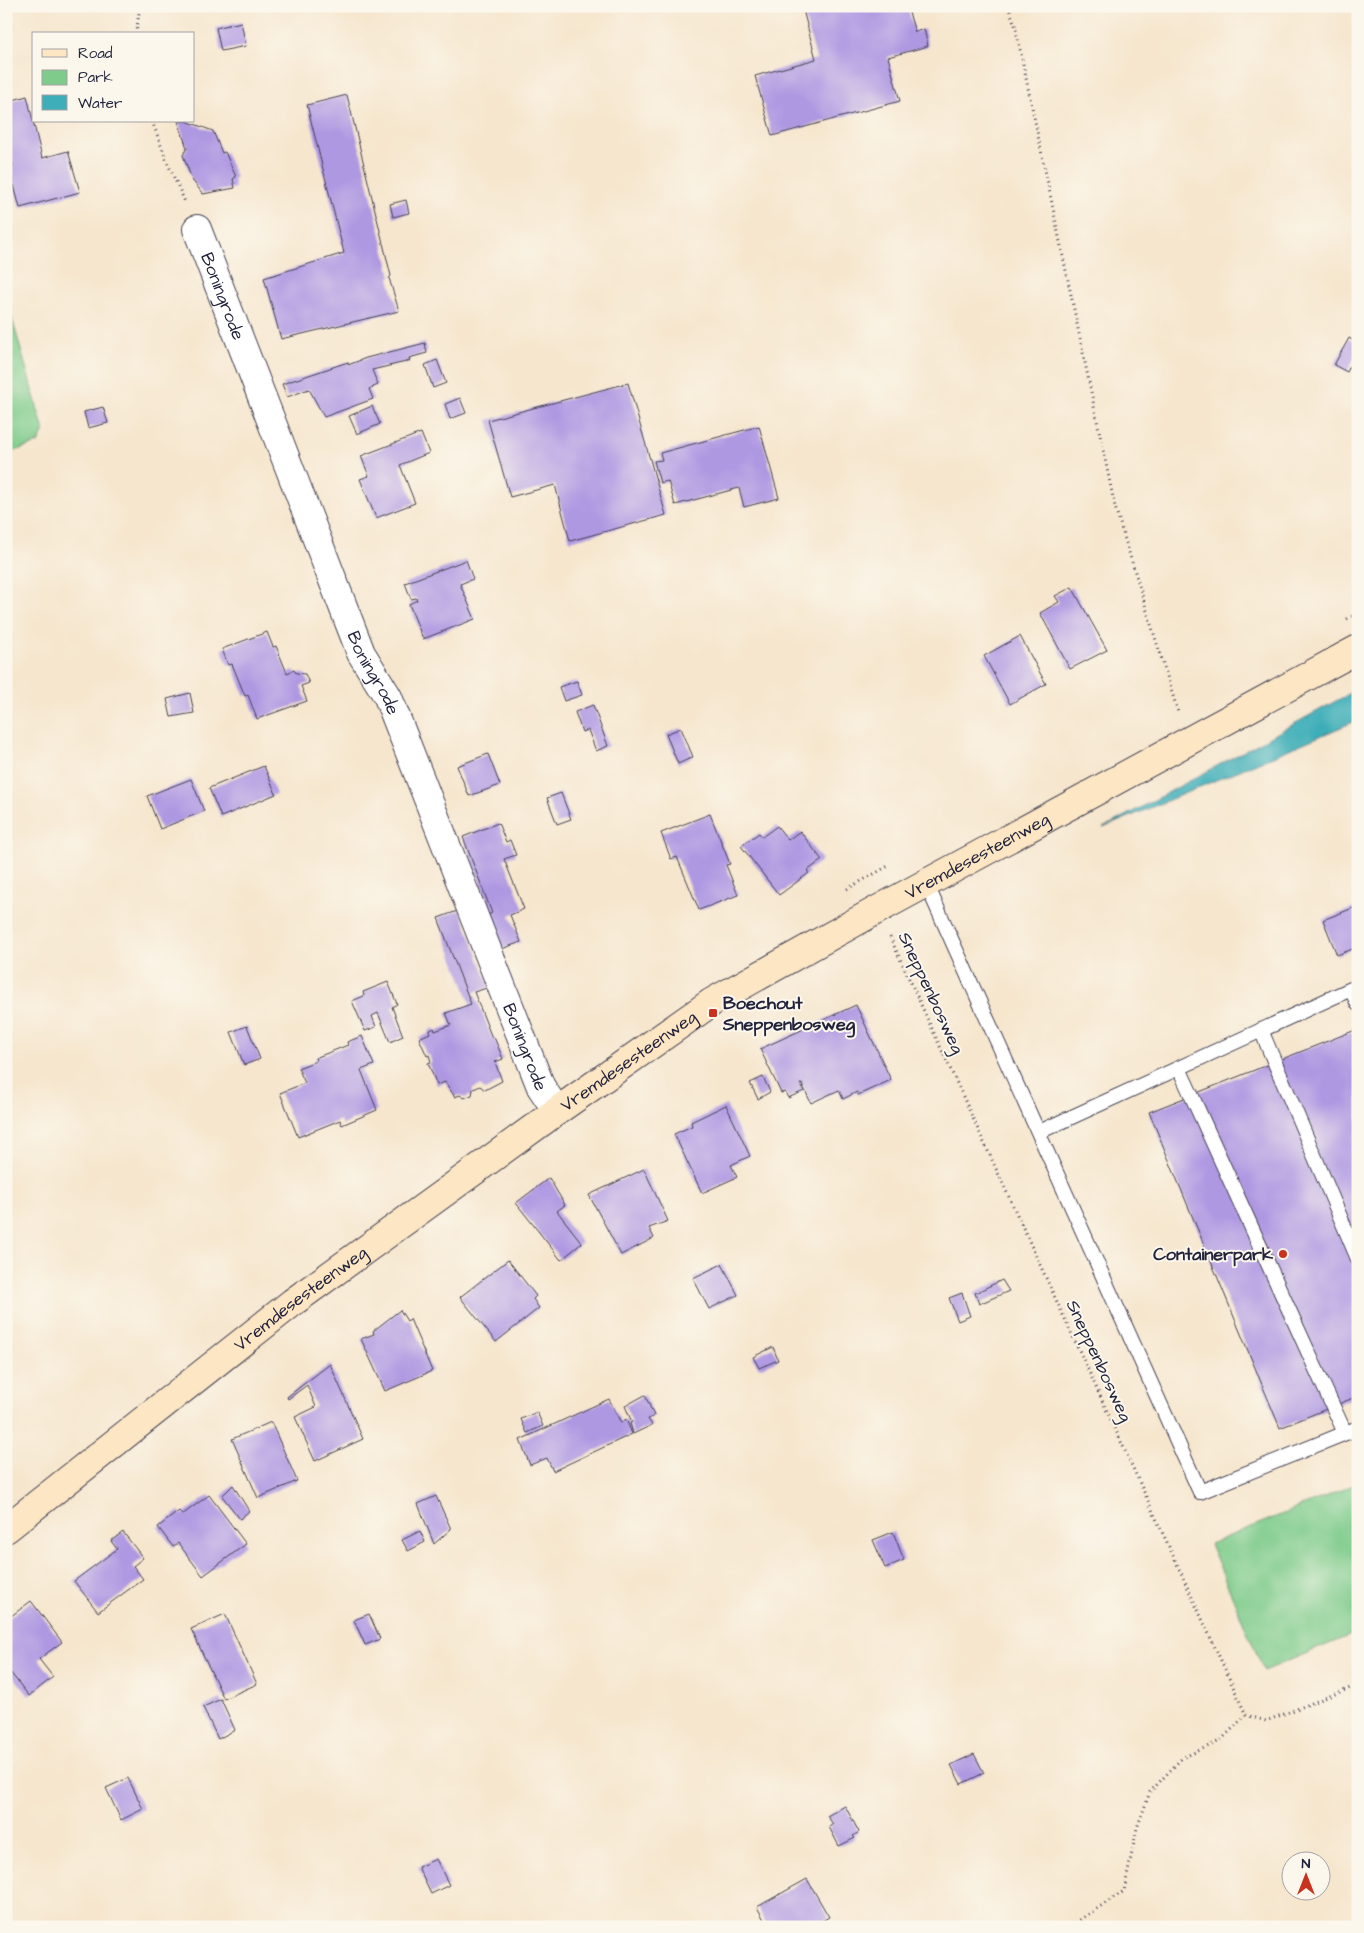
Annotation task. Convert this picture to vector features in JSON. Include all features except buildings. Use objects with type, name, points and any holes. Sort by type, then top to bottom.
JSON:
[{"type":"street","name":"Boningrode","points":[[197,229],[361,653],[388,697],[541,1087],[557,1111]]},
{"type":"street","name":"Vremdesesteenweg","points":[[6,1529],[293,1302],[557,1111],[712,1002],[926,883],[1358,649]]},
{"type":"lane","points":[[926,883],[1200,1492],[1351,1431],[1179,1068]]},
{"type":"lane","points":[[1039,1132],[1351,989],[1358,1004]]},
{"type":"lane","points":[[1261,1030],[1358,1259]]},
{"type":"path","points":[[136,32],[140,6]]},
{"type":"path","points":[[1008,6],[1015,25],[1115,507],[1178,712],[1189,741]]},
{"type":"path","points":[[152,122],[168,164],[197,229]]},
{"type":"path","name":"Sneppenbosweg","points":[[878,910],[1246,1715]]},
{"type":"path","points":[[1073,1927],[1075,1923],[1124,1890],[1137,1828],[1150,1792],[1182,1758],[1220,1741],[1246,1715],[1266,1721],[1358,1685]]},
{"type":"green space","points":[[6,297],[44,431],[38,443],[6,454]]},
{"type":"green space","points":[[1358,1483],[1358,1632],[1264,1671],[1210,1544]]},
{"type":"water","points":[[1358,689],[1358,720],[1103,828]]},
{"type":"place","name":"Boechout Sneppenbosweg","points":[[713,1013]]},
{"type":"place","name":"Containerpark","points":[[1283,1254]]}]
